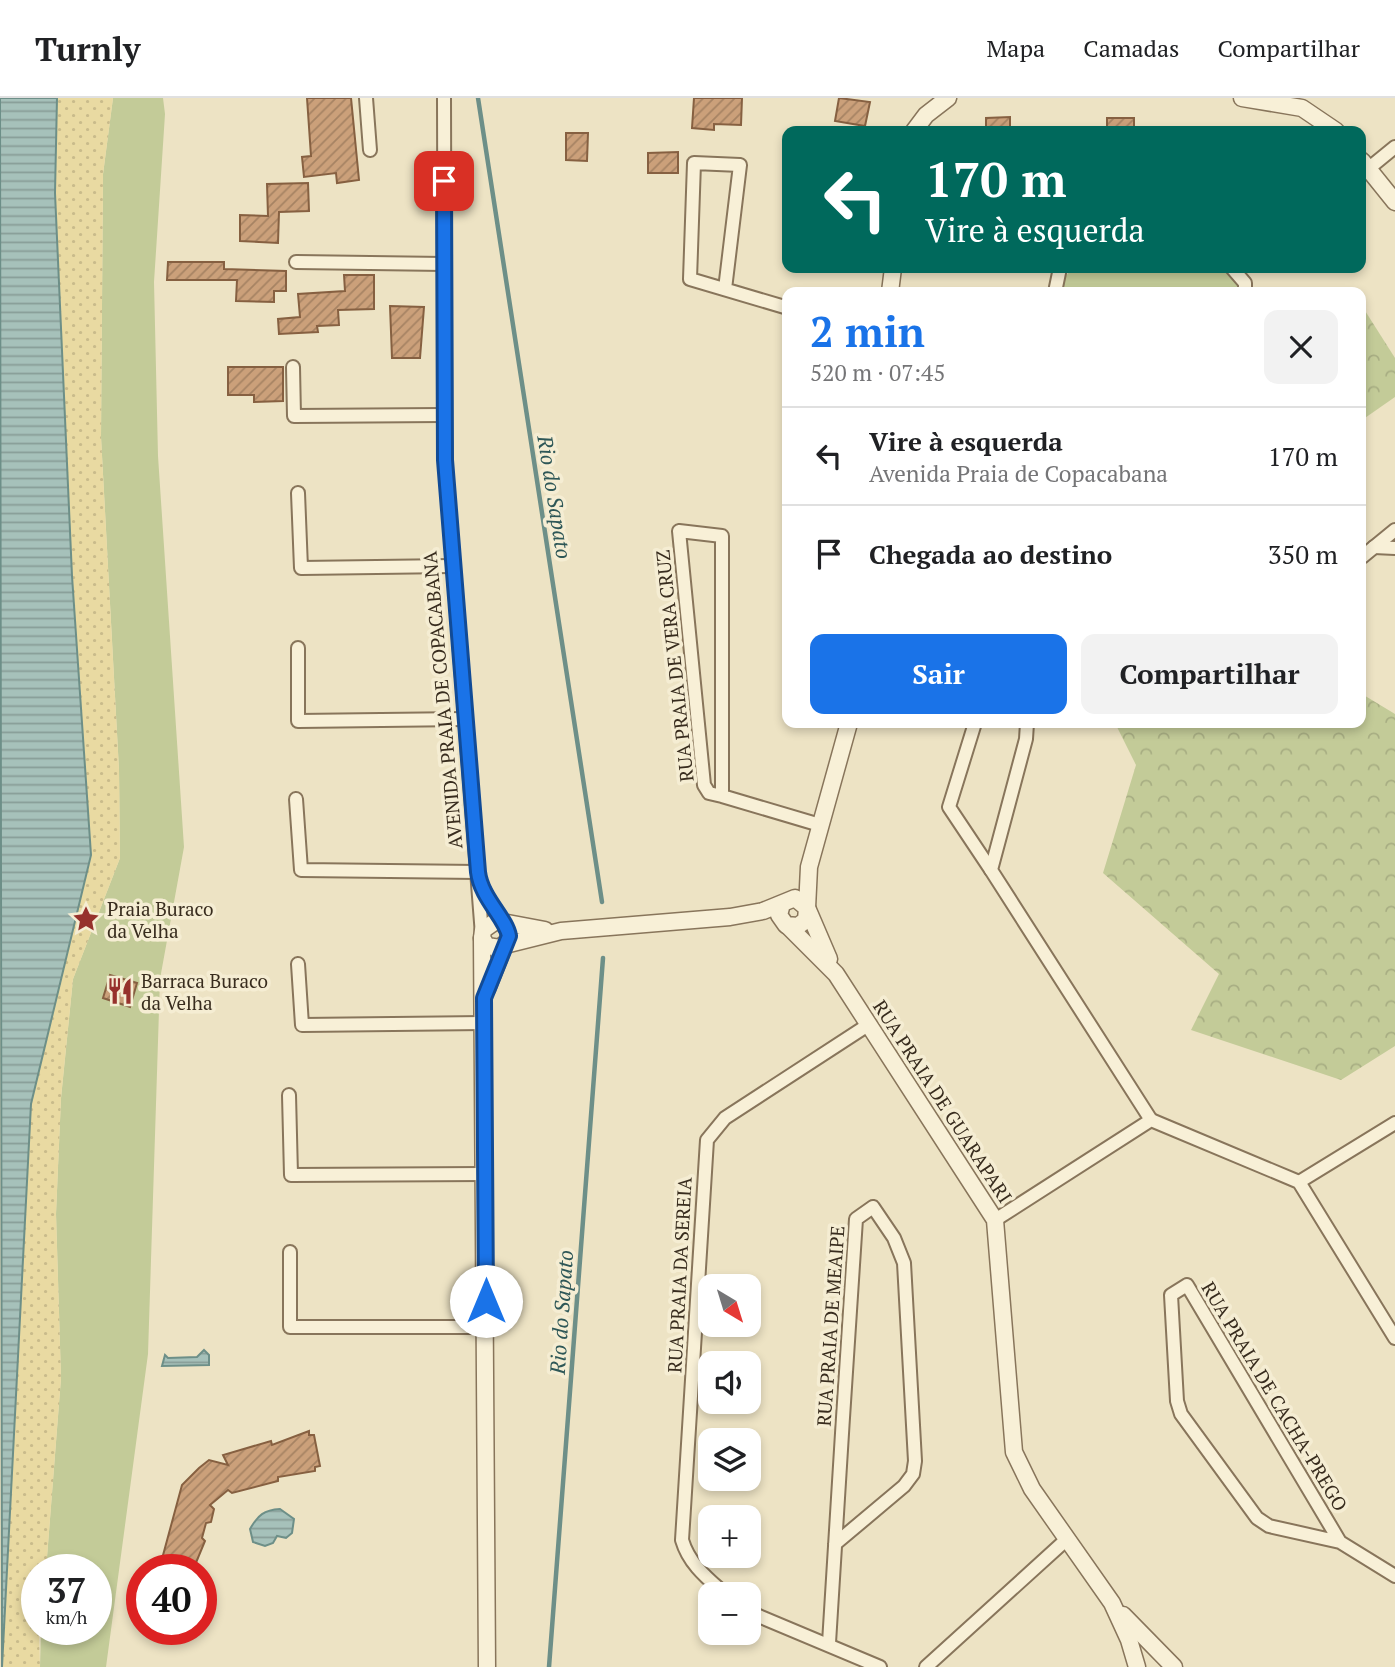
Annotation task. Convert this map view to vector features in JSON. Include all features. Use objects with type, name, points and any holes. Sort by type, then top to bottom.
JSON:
[{"type":"street","points":[[366,98],[370,150]]},
{"type":"street","name":"AVENIDA PRAIA DE COPACABANA","points":[[444,98],[443,415],[452,566],[478,875],[484,998],[487,1667]]},
{"type":"street","points":[[918,126],[926,115],[948,98]]},
{"type":"street","points":[[1242,98],[1302,108],[1329,126]]},
{"type":"street","points":[[1366,164],[1395,147]]},
{"type":"street","points":[[725,289],[740,165],[694,163],[690,279],[782,306]]},
{"type":"street","points":[[1366,167],[1395,202]]},
{"type":"street","points":[[296,262],[444,264]]},
{"type":"street","points":[[293,367],[294,416],[443,415]]},
{"type":"street","points":[[298,493],[301,568],[452,566]]},
{"type":"street","points":[[1366,554],[1395,530]]},
{"type":"street","name":"RUA PRAIA DE VERA CRUZ","points":[[679,531],[722,536],[722,796],[709,793],[704,785],[679,531]]},
{"type":"street","points":[[1374,547],[1395,548]]},
{"type":"street","points":[[298,648],[298,721],[465,719]]},
{"type":"street","name":"RUA PRAIA DE GUARAPARI","points":[[848,728],[809,867],[808,909],[836,974],[995,1220],[1014,1452],[1032,1489],[1112,1603],[1138,1667]]},
{"type":"street","points":[[973,728],[949,807],[1151,1119],[1299,1182],[1395,1338]]},
{"type":"street","points":[[991,870],[1027,728]]},
{"type":"street","points":[[722,796],[820,825]]},
{"type":"street","points":[[296,799],[301,870],[478,875]]},
{"type":"street","name":"RUA PRAIA DE GUARAPARI","points":[[783,903],[809,867]]},
{"type":"street","name":"AVENIDA PRAIA DE COPACABANA","points":[[478,875],[502,923]]},
{"type":"street","points":[[561,931],[490,922],[482,937],[491,948],[561,931],[730,917],[764,919],[787,925],[803,924],[808,909],[795,898],[730,917]]},
{"type":"street","points":[[783,903],[779,915],[787,925]]},
{"type":"street","points":[[502,923],[509,936],[505,945]]},
{"type":"street","name":"RUA PRAIA DE GUARAPARI","points":[[787,925],[836,974]]},
{"type":"street","name":"AVENIDA PRAIA DE COPACABANA","points":[[484,998],[505,945]]},
{"type":"street","points":[[298,964],[302,1025],[484,1023]]},
{"type":"street","name":"RUA PRAIA DA SEREIA","points":[[712,1582],[687,1555],[682,1540],[707,1140],[725,1118],[868,1025]]},
{"type":"street","points":[[289,1095],[291,1175],[485,1174]]},
{"type":"street","points":[[995,1220],[1151,1119]]},
{"type":"street","points":[[1299,1182],[1395,1123]]},
{"type":"street","name":"RUA PRAIA DE MEAIPE","points":[[829,1643],[835,1544],[856,1219],[873,1207],[894,1238],[904,1263],[915,1461],[913,1474],[904,1486],[835,1544]]},
{"type":"street","points":[[290,1252],[290,1327],[485,1327]]},
{"type":"street","name":"RUA PRAIA DE CACHA-PREGO","points":[[1340,1542],[1187,1285],[1171,1295],[1177,1401],[1181,1414],[1263,1523],[1340,1542],[1395,1576]]},
{"type":"street","points":[[926,1667],[1068,1539]]},
{"type":"street","name":"RUA PRAIA DE GUARAPARI","points":[[1112,1603],[1169,1661],[1185,1667]]},
{"type":"street","points":[[761,1617],[829,1643],[880,1667]]},
{"type":"street","points":[[1138,1667],[1150,1656],[1169,1661]]},
{"type":"green space","points":[[113,98],[163,98],[165,114],[154,282],[158,456],[184,847],[160,979],[148,1354],[112,1622],[112,1554],[47,1554],[61,1378],[56,1214],[61,1098],[73,979],[120,858],[119,770],[101,437],[103,174]]},
{"type":"green space","points":[[1068,273],[1227,273],[1239,287],[1063,287],[1064,278]]},
{"type":"green space","points":[[1366,312],[1395,358],[1395,397],[1366,417]]},
{"type":"green space","points":[[1366,696],[1395,714],[1395,1046],[1341,1080],[1191,1030],[1219,974],[1103,873],[1136,765],[1118,728],[1366,728]]},
{"type":"green space","points":[[41,1645],[109,1645],[106,1667],[40,1667]]},
{"type":"sand","name":"Praia Buraco da Velha","points":[[57,98],[113,98],[103,174],[101,437],[119,770],[120,858],[73,979],[61,1098],[56,1214],[61,1378],[47,1554],[21,1554],[21,1645],[39,1645],[40,1667],[2,1667],[31,1104],[91,855],[72,576],[55,193]]},
{"type":"water","points":[[0,98],[57,98],[55,193],[72,576],[91,855],[31,1104],[2,1667]]},
{"type":"water","points":[[204,1350],[209,1355],[209,1365],[162,1366],[165,1355],[168,1358],[197,1357]]},
{"type":"water","points":[[280,1509],[294,1519],[292,1533],[286,1538],[277,1536],[273,1543],[265,1546],[253,1542],[250,1529],[256,1520],[266,1512]]},
{"type":"building","points":[[307,98],[351,98],[359,180],[337,183],[336,173],[304,177],[302,157],[311,156]]},
{"type":"building","points":[[694,98],[742,98],[741,125],[714,124],[714,130],[692,128]]},
{"type":"building","points":[[839,98],[870,102],[865,126],[835,121]]},
{"type":"building","points":[[1010,117],[1010,126],[986,126],[986,118]]},
{"type":"building","points":[[1107,118],[1134,118],[1134,126],[1107,126]]},
{"type":"building","points":[[566,133],[588,133],[587,161],[566,160]]},
{"type":"building","points":[[678,152],[678,173],[648,173],[648,153]]},
{"type":"building","points":[[308,183],[309,211],[279,212],[278,243],[240,241],[240,215],[268,216],[267,184]]},
{"type":"building","points":[[168,262],[224,262],[224,269],[286,271],[286,291],[274,291],[274,302],[236,301],[237,280],[167,280]]},
{"type":"building","points":[[344,275],[374,275],[374,309],[338,310],[339,325],[317,326],[318,332],[279,334],[278,319],[300,317],[298,294],[345,291]]},
{"type":"building","points":[[390,306],[424,307],[420,358],[392,358]]},
{"type":"building","points":[[228,367],[283,367],[283,401],[254,402],[254,395],[228,395]]},
{"type":"building","name":"Barraca Buraco da Velha","points":[[110,975],[137,983],[130,1007],[103,998]]},
{"type":"building","points":[[309,1431],[309,1435],[314,1435],[320,1466],[315,1467],[315,1471],[278,1477],[278,1481],[232,1493],[228,1490],[210,1505],[214,1509],[211,1522],[206,1523],[202,1538],[205,1541],[200,1554],[163,1554],[182,1485],[209,1460],[228,1465],[223,1455],[271,1441],[272,1445]]},
{"type":"waterway","name":"Rio do Sapato","points":[[478,98],[602,902]]},
{"type":"waterway","name":"Rio do Sapato","points":[[549,1667],[603,958]]},
{"type":"place","name":"Praia Buraco da Velha","points":[[86,919]]},
{"type":"place","name":"Barraca Buraco da Velha","points":[[120,991]]},
{"type":"route","points":[[444,181],[445,460],[478,872],[490,905],[509,931],[508,941],[496,961],[484,998],[486,1301]]}]
